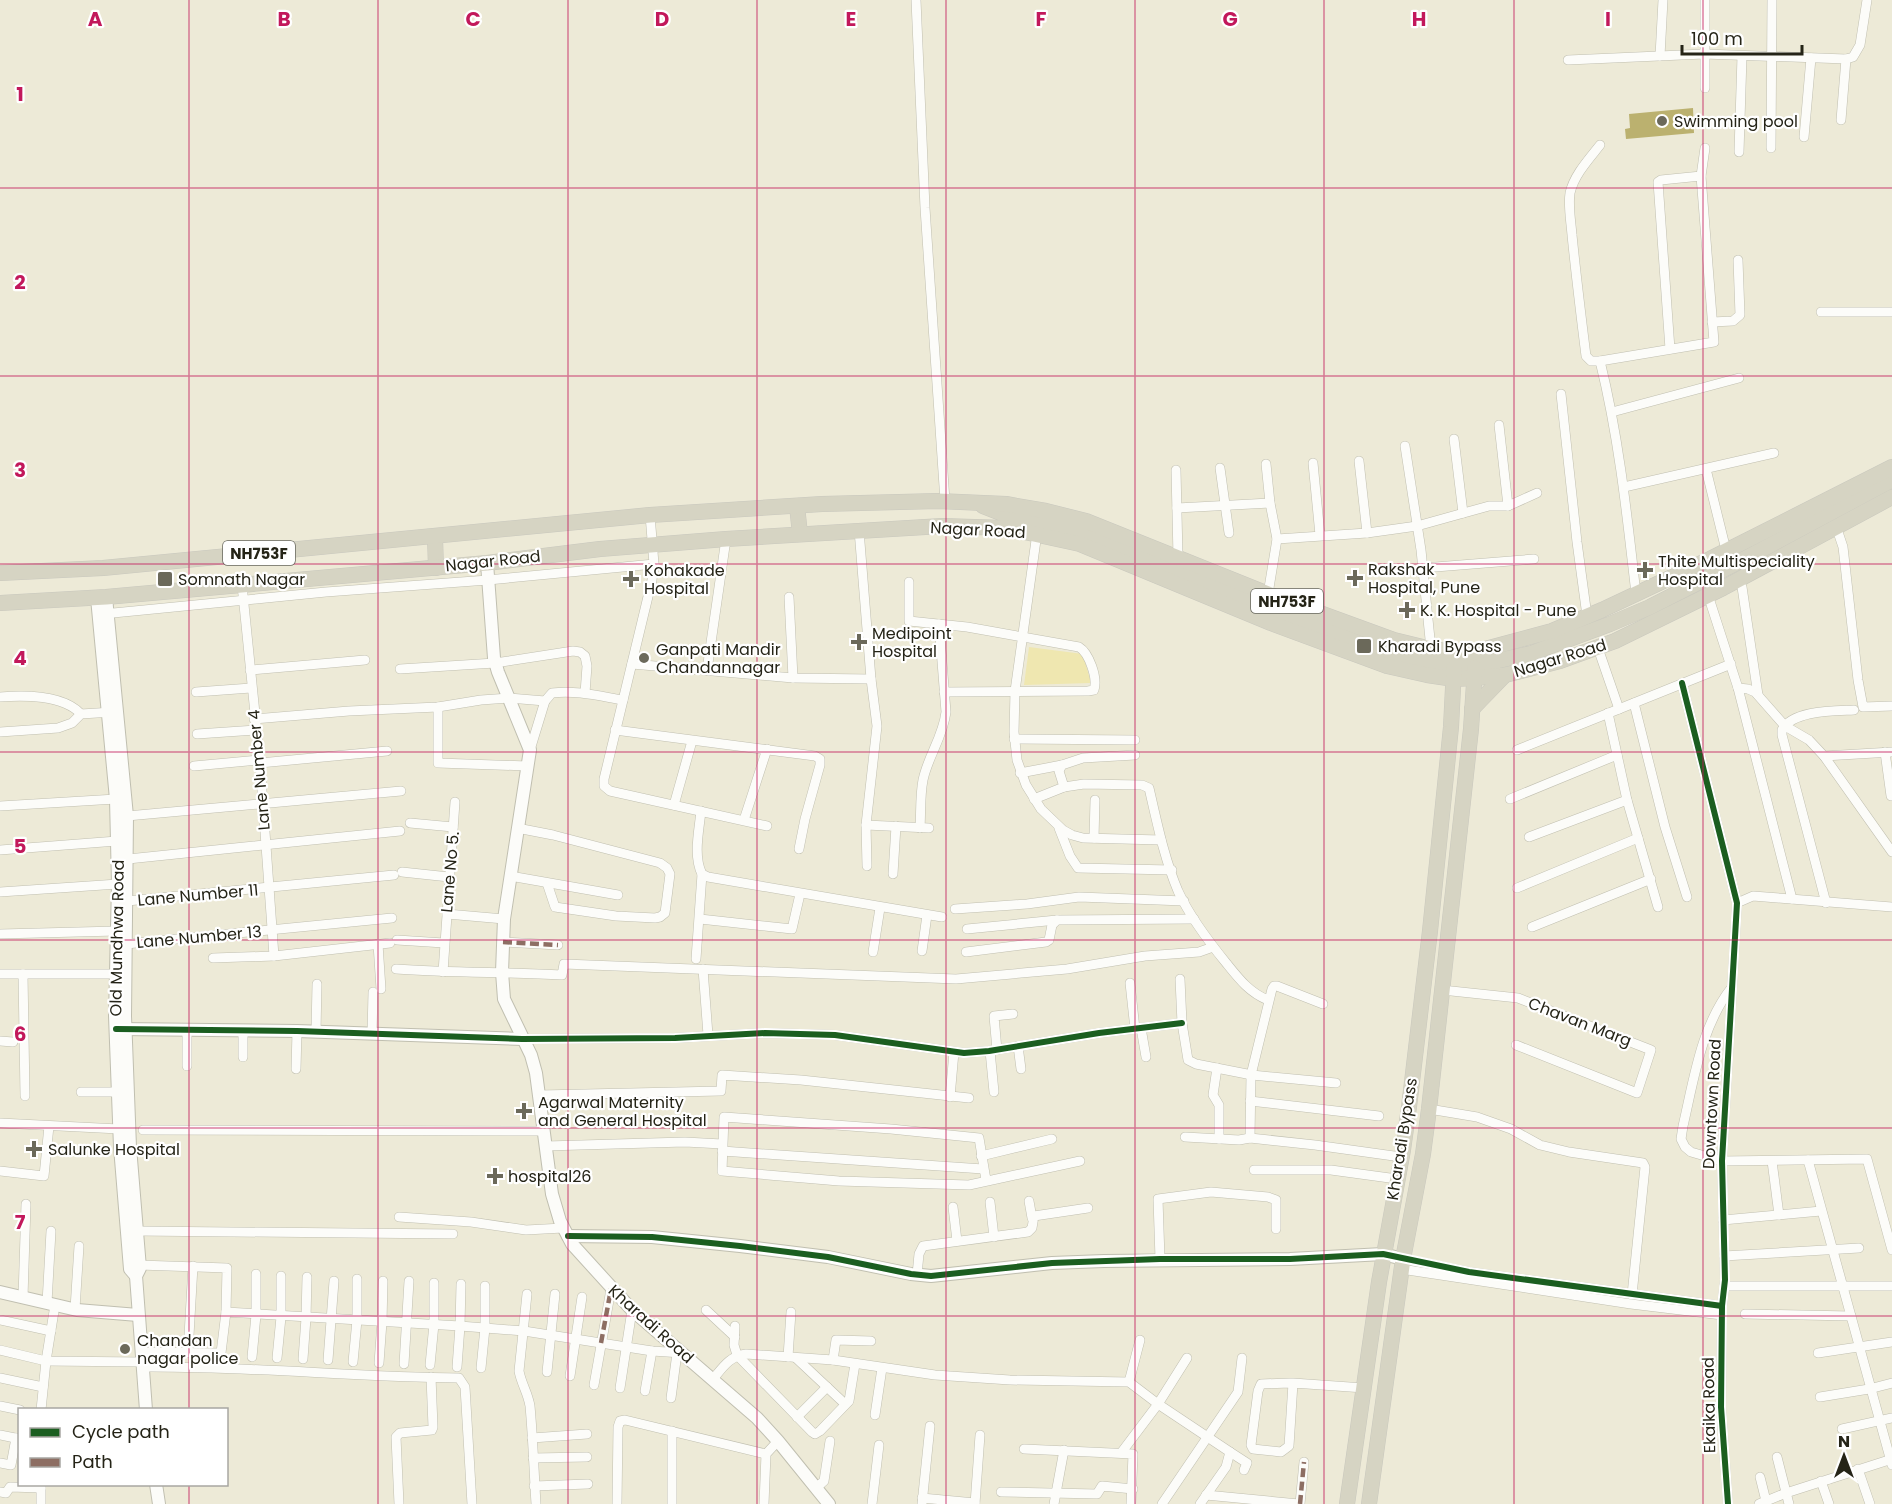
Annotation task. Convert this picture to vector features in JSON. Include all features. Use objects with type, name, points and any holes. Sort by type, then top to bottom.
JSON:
[{"type":"highway","name":"Nagar Road","points":[[0,573],[103,568],[650,515],[797,506],[945,501],[1006,504],[1086,521],[1268,594],[1394,640],[1431,649],[1474,652],[1552,631],[1587,616],[1892,467]]},
{"type":"highway","points":[[1475,672],[1532,653],[1650,607],[1892,480]]},
{"type":"highway","name":"Nagar Road","points":[[0,603],[102,598],[436,568],[653,544],[942,526],[1006,528],[1080,544],[1271,623],[1386,666],[1427,675],[1475,672],[1505,675],[1560,661],[1615,641],[1708,595],[1892,497]]},
{"type":"highway","points":[[976,503],[1016,519],[1058,527],[1103,540],[1361,644],[1454,672]]},
{"type":"highway","points":[[797,506],[800,534]]},
{"type":"highway","points":[[435,537],[436,568]]},
{"type":"highway","name":"Kharadi Bypass","points":[[1347,1504],[1382,1259],[1401,1157],[1430,931],[1451,727],[1454,672]]},
{"type":"highway","name":"Kharadi Bypass","points":[[1369,1504],[1402,1264],[1423,1154],[1429,1109],[1473,709],[1475,672]]},
{"type":"highway","points":[[1473,709],[1505,675]]},
{"type":"street","points":[[916,0],[925,208],[945,501]]},
{"type":"street","points":[[1660,56],[1663,0]]},
{"type":"street","points":[[1705,0],[1705,88]]},
{"type":"street","points":[[1771,148],[1772,0]]},
{"type":"street","points":[[1568,60],[1704,54],[1846,59],[1853,57],[1860,45],[1867,0]]},
{"type":"street","points":[[1739,152],[1742,56]]},
{"type":"street","points":[[1804,137],[1811,58]]},
{"type":"street","points":[[1841,120],[1846,59]]},
{"type":"street","points":[[1600,145],[1583,166],[1570,192],[1575,272],[1586,356],[1591,362],[1714,342],[1701,176],[1705,148]]},
{"type":"street","points":[[1670,349],[1658,182],[1701,176]]},
{"type":"street","points":[[1712,322],[1733,321],[1740,315],[1738,260]]},
{"type":"street","points":[[1821,312],[1892,312]]},
{"type":"street","points":[[1600,361],[1612,412],[1624,487],[1636,594]]},
{"type":"street","points":[[1612,412],[1739,378]]},
{"type":"street","points":[[1561,394],[1587,616]]},
{"type":"street","points":[[1500,425],[1508,506]]},
{"type":"street","points":[[1454,440],[1463,513]]},
{"type":"street","points":[[1405,446],[1423,568],[1431,649]]},
{"type":"street","points":[[1624,487],[1774,453]]},
{"type":"street","points":[[1359,461],[1367,532]]},
{"type":"street","points":[[1266,464],[1277,539],[1268,594]]},
{"type":"street","points":[[1313,464],[1320,535]]},
{"type":"street","points":[[1220,468],[1229,532]]},
{"type":"street","points":[[1706,469],[1726,550]]},
{"type":"street","points":[[1176,470],[1178,557]]},
{"type":"street","points":[[1277,539],[1417,526],[1489,507],[1508,506],[1538,493]]},
{"type":"street","points":[[1177,508],[1270,503]]},
{"type":"street","points":[[650,515],[654,564],[652,580],[604,779],[606,790],[767,826]]},
{"type":"street","points":[[859,530],[877,726],[866,825],[867,866]]},
{"type":"street","points":[[1838,532],[1843,547],[1863,707],[1892,706]]},
{"type":"street","points":[[1037,533],[1015,691],[1014,739],[1020,773],[1035,799],[1058,827],[1070,856],[1078,868],[1172,870]]},
{"type":"street","points":[[707,670],[726,539]]},
{"type":"street","points":[[1423,568],[1534,559]]},
{"type":"street","points":[[487,563],[495,663],[530,750]]},
{"type":"street","points":[[103,614],[654,564]]},
{"type":"street","points":[[909,582],[909,621],[967,627],[1079,647],[1087,654],[1096,685],[1094,690],[1089,691],[944,692]]},
{"type":"street","name":"Lane Number 4","points":[[242,585],[260,762],[274,956]]},
{"type":"street","points":[[1742,587],[1758,695]]},
{"type":"street","points":[[1708,595],[1738,688],[1792,899]]},
{"type":"street","points":[[789,597],[793,678]]},
{"type":"street","name":"Old Mundhwa Road","points":[[102,598],[112,712],[116,799],[118,884],[115,974],[130,1147],[138,1271],[138,1315],[146,1408]]},
{"type":"street","points":[[866,825],[925,828],[923,781],[933,748],[945,726],[946,712],[939,624]]},
{"type":"street","points":[[400,669],[495,663],[573,651],[585,656],[587,666],[585,693]]},
{"type":"street","points":[[1600,654],[1619,709]]},
{"type":"street","points":[[250,670],[364,660]]},
{"type":"street","points":[[632,664],[793,678],[871,679]]},
{"type":"street","points":[[1517,750],[1731,664]]},
{"type":"street","name":"Downtown Road","points":[[1682,683],[1737,903],[1722,1161],[1724,1256],[1722,1310]]},
{"type":"street","points":[[196,692],[251,688]]},
{"type":"street","points":[[1738,688],[1748,689],[1758,695],[1785,726],[1809,740],[1824,756],[1892,852]]},
{"type":"street","points":[[530,750],[545,701],[552,693],[563,691],[585,693],[623,700]]},
{"type":"street","points":[[0,697],[43,699],[66,703],[81,714],[112,712]]},
{"type":"street","points":[[197,734],[349,711],[438,707],[509,698],[545,701]]},
{"type":"street","points":[[1635,703],[1665,827],[1687,897]]},
{"type":"street","points":[[438,707],[438,763],[527,766]]},
{"type":"street","points":[[1826,903],[1782,735],[1785,726],[1811,714],[1854,710]]},
{"type":"street","name":"Old Mundhwa Road","points":[[112,712],[127,816],[128,859],[118,1092],[130,1269],[138,1271]]},
{"type":"street","points":[[1608,713],[1627,800],[1658,907]]},
{"type":"street","points":[[0,732],[58,728],[72,723],[81,714]]},
{"type":"street","points":[[215,730],[255,725]]},
{"type":"street","points":[[615,730],[767,749],[815,756],[820,759],[799,849]]},
{"type":"street","points":[[1014,739],[1135,740]]},
{"type":"street","points":[[674,805],[692,741]]},
{"type":"street","points":[[744,820],[767,749]]},
{"type":"street","name":"Kharadi Road","points":[[530,750],[504,919],[502,972],[504,999],[534,1064],[552,1194],[566,1232],[572,1244],[632,1310],[757,1418],[829,1504]]},
{"type":"street","points":[[194,766],[387,751]]},
{"type":"street","points":[[1824,756],[1889,752],[1891,796]]},
{"type":"street","points":[[1020,773],[1062,765],[1083,758],[1135,755]]},
{"type":"street","points":[[1510,799],[1617,755]]},
{"type":"street","points":[[1062,765],[1059,771],[1064,788]]},
{"type":"street","points":[[1035,799],[1064,788],[1084,784],[1146,786],[1149,788],[1161,840],[1178,891],[1213,947],[1244,985],[1257,996],[1268,1000]]},
{"type":"street","points":[[127,816],[401,791]]},
{"type":"street","points":[[0,806],[116,799]]},
{"type":"street","points":[[1094,838],[1095,800]]},
{"type":"street","points":[[1529,837],[1627,800]]},
{"type":"street","name":"Lane No 5.","points":[[443,972],[455,802]]},
{"type":"street","points":[[696,958],[702,874],[698,852],[701,811]]},
{"type":"street","points":[[410,823],[453,827]]},
{"type":"street","points":[[893,874],[896,826]]},
{"type":"street","points":[[1058,827],[1072,835],[1094,838],[1161,840]]},
{"type":"street","points":[[517,828],[660,863],[667,868],[670,874],[665,913],[655,918],[555,907],[548,883]]},
{"type":"street","points":[[128,859],[400,831]]},
{"type":"street","points":[[1517,888],[1638,838]]},
{"type":"street","points":[[0,850],[117,841]]},
{"type":"street","name":"Lane Number 11","points":[[127,901],[270,889],[398,873],[450,877]]},
{"type":"street","points":[[702,874],[800,894],[942,917]]},
{"type":"street","points":[[510,876],[618,895]]},
{"type":"street","points":[[1532,927],[1651,879]]},
{"type":"street","points":[[0,892],[118,884]]},
{"type":"street","points":[[700,919],[792,929],[800,894]]},
{"type":"street","points":[[1737,903],[1754,896],[1892,907]]},
{"type":"street","points":[[955,909],[1027,904],[1079,897],[1184,901]]},
{"type":"street","points":[[873,952],[880,908]]},
{"type":"street","points":[[447,914],[504,919]]},
{"type":"street","points":[[922,951],[927,915]]},
{"type":"street","name":"Lane Number 13","points":[[126,944],[392,918]]},
{"type":"street","points":[[967,929],[1057,920],[1194,919]]},
{"type":"street","points":[[966,952],[1046,942],[1049,940],[1052,925],[1057,920]]},
{"type":"street","points":[[0,934],[117,931]]},
{"type":"street","points":[[213,958],[274,956],[394,942],[444,943]]},
{"type":"street","points":[[503,942],[558,945]]},
{"type":"street","points":[[372,1034],[377,990],[378,944]]},
{"type":"street","points":[[396,969],[562,975],[564,964],[956,980],[1067,969],[1145,956],[1199,952],[1213,947]]},
{"type":"street","points":[[704,969],[708,1035]]},
{"type":"street","points":[[0,974],[115,974]]},
{"type":"street","points":[[23,974],[25,1096]]},
{"type":"street","points":[[1180,979],[1182,1023],[1188,1060],[1196,1064],[1251,1075],[1336,1083]]},
{"type":"street","points":[[1130,983],[1146,1057]]},
{"type":"street","points":[[316,1032],[317,984]]},
{"type":"street","points":[[1250,1138],[1251,1075],[1272,988],[1278,986],[1323,1004]]},
{"type":"street","points":[[1732,987],[1723,998],[1704,1041],[1682,1140],[1685,1147],[1691,1152],[1722,1161],[1867,1159],[1892,1250]]},
{"type":"street","name":"Chavan Marg","points":[[1442,990],[1518,998],[1651,1050],[1637,1093],[1516,1046]]},
{"type":"street","points":[[994,1092],[994,1016],[1013,1014]]},
{"type":"street","points":[[120,1029],[297,1031],[522,1039],[675,1038],[765,1033],[834,1035],[954,1052],[994,1050],[1182,1023]]},
{"type":"street","points":[[187,1030],[187,1066]]},
{"type":"street","points":[[243,1030],[243,1057]]},
{"type":"street","points":[[296,1069],[297,1031]]},
{"type":"street","points":[[0,1041],[12,1042]]},
{"type":"street","points":[[1018,1046],[1021,1069]]},
{"type":"street","points":[[950,1097],[954,1052]]},
{"type":"street","points":[[1217,1068],[1213,1095],[1219,1105],[1218,1139]]},
{"type":"street","points":[[540,1095],[721,1091],[722,1075],[801,1080],[969,1098]]},
{"type":"street","points":[[81,1092],[118,1092]]},
{"type":"street","points":[[1250,1101],[1379,1116]]},
{"type":"street","points":[[1429,1109],[1477,1117],[1511,1129],[1540,1145],[1569,1152],[1643,1163],[1645,1167],[1632,1294]]},
{"type":"street","points":[[986,1180],[980,1138],[724,1117],[722,1171],[840,1181],[969,1185],[1080,1161]]},
{"type":"street","points":[[0,1123],[120,1129]]},
{"type":"street","points":[[0,1171],[44,1176],[49,1126]]},
{"type":"street","points":[[143,1130],[544,1131]]},
{"type":"street","points":[[1185,1137],[1250,1138],[1315,1144],[1401,1157]]},
{"type":"street","points":[[981,1156],[1052,1138]]},
{"type":"street","points":[[546,1146],[685,1142],[983,1169]]},
{"type":"street","points":[[1760,1477],[1763,1503],[1821,1481],[1891,1461],[1869,1389],[1808,1160]]},
{"type":"street","points":[[1772,1161],[1779,1215]]},
{"type":"street","points":[[1254,1170],[1331,1170],[1397,1179]]},
{"type":"street","points":[[1160,1259],[1158,1199],[1211,1192],[1268,1197],[1276,1200],[1278,1205],[1276,1228]]},
{"type":"street","points":[[917,1275],[922,1246],[1028,1232],[1032,1228],[1029,1201]]},
{"type":"street","points":[[990,1202],[994,1237]]},
{"type":"street","points":[[23,1297],[26,1204]]},
{"type":"street","points":[[953,1207],[957,1241]]},
{"type":"street","points":[[1032,1218],[1088,1208]]},
{"type":"street","points":[[1723,1220],[1821,1211]]},
{"type":"street","points":[[399,1217],[471,1222],[526,1230],[652,1237],[740,1245],[828,1257],[931,1276],[1052,1263],[1365,1256],[1631,1304],[1722,1310]]},
{"type":"street","points":[[41,1408],[51,1331],[51,1231]]},
{"type":"street","points":[[136,1232],[453,1234]]},
{"type":"street","points":[[75,1310],[79,1246]]},
{"type":"street","points":[[1724,1256],[1859,1248]]},
{"type":"street","points":[[1402,1264],[1632,1294],[1722,1310]]},
{"type":"street","points":[[138,1271],[193,1266],[227,1268],[226,1312],[221,1353],[188,1353],[142,1360]]},
{"type":"street","points":[[188,1353],[193,1266]]},
{"type":"street","points":[[252,1357],[256,1274]]},
{"type":"street","points":[[277,1358],[281,1317],[281,1276]]},
{"type":"street","points":[[303,1359],[307,1277]]},
{"type":"street","points":[[353,1362],[357,1320],[357,1279]]},
{"type":"street","points":[[328,1360],[334,1281]]},
{"type":"street","points":[[379,1363],[383,1281]]},
{"type":"street","points":[[404,1364],[409,1281]]},
{"type":"street","points":[[430,1365],[434,1324],[434,1283]]},
{"type":"street","points":[[457,1367],[461,1284]]},
{"type":"street","points":[[481,1368],[485,1286]]},
{"type":"street","points":[[1724,1286],[1892,1286]]},
{"type":"street","points":[[594,1385],[611,1289]]},
{"type":"street","points":[[0,1292],[75,1310],[138,1315]]},
{"type":"street","points":[[527,1294],[519,1371],[528,1396],[536,1504]]},
{"type":"street","points":[[547,1372],[555,1294]]},
{"type":"street","points":[[570,1376],[582,1297]]},
{"type":"street","points":[[620,1388],[632,1310]]},
{"type":"street","points":[[706,1310],[735,1337]]},
{"type":"street","name":"Ekaika Road","points":[[1722,1310],[1721,1418],[1728,1504]]},
{"type":"street","points":[[226,1312],[524,1331],[652,1351],[681,1353],[671,1398]]},
{"type":"street","points":[[791,1312],[792,1358],[844,1403],[848,1402]]},
{"type":"street","points":[[1745,1314],[1851,1316]]},
{"type":"street","points":[[0,1320],[51,1331]]},
{"type":"street","points":[[735,1326],[734,1345],[737,1355],[815,1434],[837,1416],[848,1402],[855,1364]]},
{"type":"street","points":[[833,1360],[836,1340],[871,1341]]},
{"type":"street","points":[[1129,1382],[1140,1340]]},
{"type":"street","points":[[1818,1353],[1892,1342]]},
{"type":"street","points":[[0,1350],[46,1361],[142,1360],[204,1366],[459,1378],[465,1387],[472,1504]]},
{"type":"street","points":[[645,1391],[652,1351]]},
{"type":"street","points":[[713,1379],[730,1360],[737,1355],[746,1354],[833,1360],[915,1374],[1129,1382],[1247,1463],[1244,1470]]},
{"type":"street","points":[[1121,1453],[1158,1404],[1186,1358]]},
{"type":"street","points":[[1162,1504],[1238,1392],[1242,1358]]},
{"type":"street","points":[[875,1415],[882,1368]]},
{"type":"street","points":[[399,1504],[396,1437],[400,1433],[432,1430],[434,1427],[431,1377]]},
{"type":"street","points":[[0,1378],[44,1387]]},
{"type":"street","points":[[1293,1383],[1288,1446],[1281,1452],[1253,1449],[1251,1445],[1261,1384],[1293,1383],[1364,1388]]},
{"type":"street","points":[[1820,1397],[1892,1383]]},
{"type":"street","points":[[797,1417],[827,1388]]},
{"type":"street","points":[[0,1406],[18,1410]]},
{"type":"street","points":[[1842,1429],[1892,1418]]},
{"type":"street","points":[[617,1504],[620,1421],[625,1420],[766,1454]]},
{"type":"street","points":[[930,1426],[922,1501],[975,1503],[980,1435]]},
{"type":"street","points":[[672,1431],[672,1504]]},
{"type":"street","points":[[532,1438],[587,1434]]},
{"type":"street","points":[[0,1435],[18,1438],[11,1465],[0,1463]]},
{"type":"street","points":[[764,1504],[766,1454],[778,1441]]},
{"type":"street","points":[[816,1488],[824,1481],[830,1441]]},
{"type":"street","points":[[872,1504],[879,1445]]},
{"type":"street","points":[[1024,1449],[1133,1454],[1131,1504]]},
{"type":"street","points":[[1054,1504],[1064,1450]]},
{"type":"street","points":[[1200,1504],[1226,1467],[1230,1452]]},
{"type":"street","points":[[533,1458],[587,1457]]},
{"type":"street","points":[[1777,1457],[1789,1504]]},
{"type":"street","points":[[1206,1495],[1240,1501],[1300,1504],[1304,1462]]},
{"type":"street","points":[[1858,1469],[1870,1504]]},
{"type":"street","points":[[1821,1481],[1828,1504]]},
{"type":"street","points":[[534,1486],[588,1484]]},
{"type":"street","points":[[0,1492],[6,1493],[10,1488],[41,1486],[40,1504]]},
{"type":"street","points":[[156,1486],[159,1504]]},
{"type":"street","points":[[1002,1492],[1096,1494],[1102,1486],[1133,1489]]},
{"type":"shaded area","name":"Swimming pool","points":[[1693,108],[1694,133],[1626,139],[1625,129],[1630,128],[1629,114]]},
{"type":"shaded area","points":[[1029,647],[1083,654],[1091,683],[1024,685]]},
{"type":"marked path","points":[[503,942],[558,945]]},
{"type":"marked path","points":[[601,1343],[611,1289]]},
{"type":"marked path","points":[[1300,1504],[1304,1462]]},
{"type":"cycle path","points":[[1682,683],[1737,903],[1722,1161],[1725,1280],[1722,1306],[1721,1407],[1728,1504]]},
{"type":"cycle path","points":[[116,1029],[297,1031],[522,1039],[675,1038],[765,1033],[835,1035],[964,1053],[1182,1023]]},
{"type":"cycle path","points":[[568,1236],[652,1237],[740,1246],[828,1257],[931,1276],[1052,1263],[1160,1259],[1290,1259],[1383,1254],[1469,1272],[1722,1306]]},
{"type":"place","name":"Swimming pool","points":[[1662,121]]},
{"type":"place","name":"Thite Multispeciality Hospital","points":[[1645,570]]},
{"type":"place","name":"Rakshak Hospital, Pune","points":[[1355,578]]},
{"type":"place","name":"Somnath Nagar","points":[[165,579]]},
{"type":"place","name":"Kohakade Hospital","points":[[631,579]]},
{"type":"place","name":"K. K. Hospital - Pune","points":[[1407,610]]},
{"type":"place","name":"Medipoint Hospital","points":[[859,642]]},
{"type":"place","name":"Kharadi Bypass","points":[[1364,646]]},
{"type":"place","name":"Ganpati Mandir Chandannagar","points":[[644,658]]},
{"type":"place","name":"Agarwal Maternity and General Hospital","points":[[524,1111]]},
{"type":"place","name":"Salunke Hospital","points":[[34,1149]]},
{"type":"place","name":"hospital26","points":[[495,1176]]},
{"type":"place","name":"Chandan nagar police","points":[[125,1349]]}]
